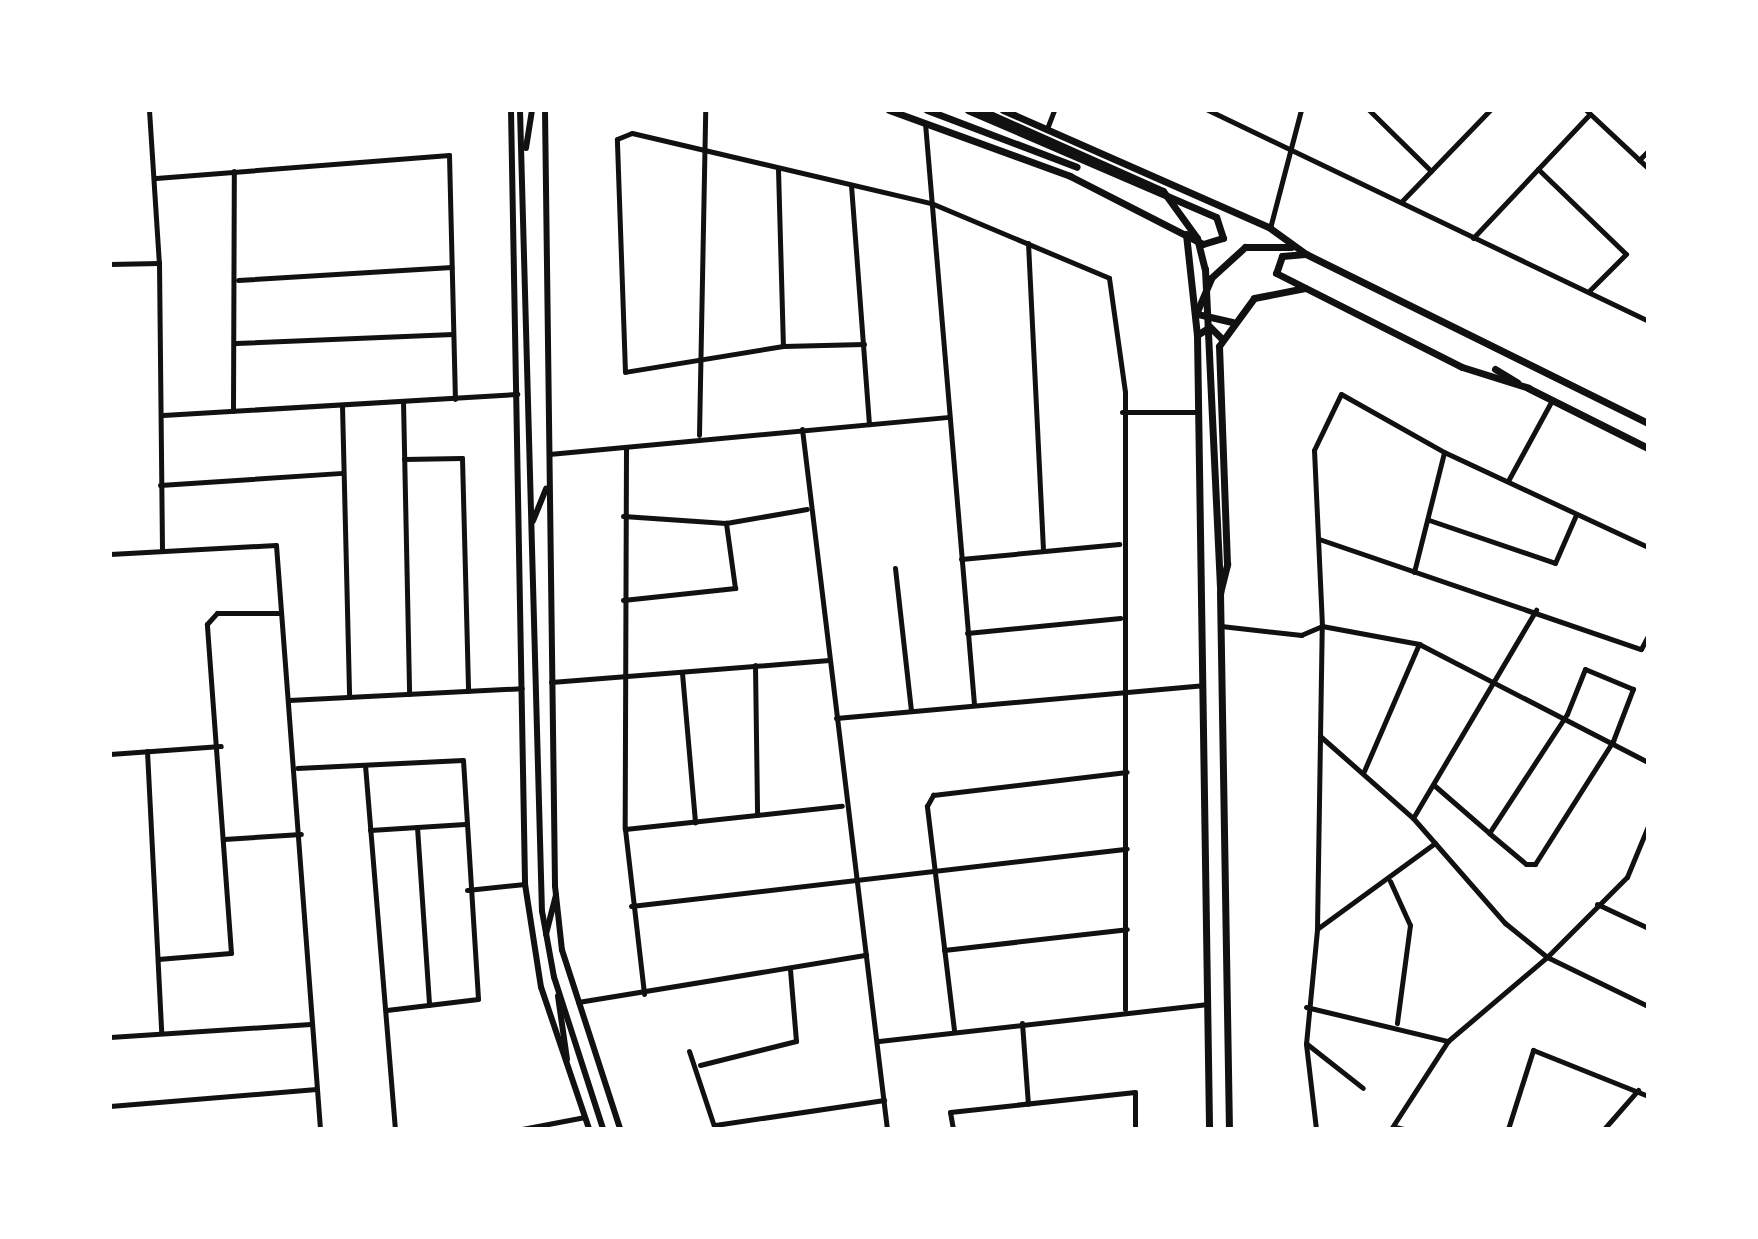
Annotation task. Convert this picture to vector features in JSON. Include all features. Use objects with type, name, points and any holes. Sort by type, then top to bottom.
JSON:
[{"type":"main road","points":[[889,110],[925,120],[1070,176],[1214,245],[1225,228],[1216,217],[968,110]]},
{"type":"main road","points":[[927,110],[1077,167]]},
{"type":"main road","points":[[981,110],[1163,191],[1197,238],[1205,269],[1221,626],[1229,1129]]},
{"type":"main road","points":[[1003,110],[1048,126],[1270,228],[1306,254],[1648,423]]},
{"type":"main road","points":[[1177,229],[1190,237],[1197,335],[1209,1129]]},
{"type":"main road","points":[[1196,314],[1228,258],[1266,243],[1297,249]]},
{"type":"main road","points":[[1306,254],[1282,256],[1275,266],[1279,277],[1462,367],[1529,388]]},
{"type":"main road","points":[[1220,593],[1227,564],[1221,338],[1254,298],[1305,288]]},
{"type":"main road","points":[[1196,314],[1232,322]]},
{"type":"main road","points":[[1197,335],[1210,327],[1221,338]]},
{"type":"main road","points":[[1495,369],[1648,448]]},
{"type":"street","points":[[149,110],[156,178],[159,263],[163,415],[160,485],[162,550]]},
{"type":"street","points":[[511,110],[519,394],[525,884],[541,987],[589,1129]]},
{"type":"street","points":[[520,110],[526,148],[545,942],[603,1129]]},
{"type":"street","points":[[526,148],[532,110]]},
{"type":"street","points":[[545,110],[549,682],[556,894],[577,1002],[620,1129]]},
{"type":"street","points":[[699,435],[705,110]]},
{"type":"street","points":[[1048,126],[1054,110]]},
{"type":"street","points":[[1208,110],[1648,321]]},
{"type":"street","points":[[1270,228],[1294,151],[1301,110]]},
{"type":"street","points":[[1369,110],[1431,171]]},
{"type":"street","points":[[1475,110],[1483,117]]},
{"type":"street","points":[[1402,201],[1490,110]]},
{"type":"street","points":[[1473,238],[1588,112],[1648,168]]},
{"type":"street","points":[[925,120],[974,704]]},
{"type":"street","points":[[864,344],[783,346],[701,356],[625,372],[617,139],[632,133],[703,153],[931,203],[1109,278],[1122,412],[1119,544],[1127,772],[1125,1009]]},
{"type":"street","points":[[1639,160],[1648,151]]},
{"type":"street","points":[[156,178],[449,155],[455,399]]},
{"type":"street","points":[[778,169],[783,346]]},
{"type":"street","points":[[1538,169],[1626,254],[1589,291]]},
{"type":"street","points":[[233,411],[238,280],[234,171]]},
{"type":"street","points":[[851,185],[869,424]]},
{"type":"street","points":[[1028,243],[1043,551]]},
{"type":"street","points":[[110,264],[159,263]]},
{"type":"street","points":[[238,280],[452,267]]},
{"type":"street","points":[[236,343],[453,334]]},
{"type":"street","points":[[163,415],[519,394]]},
{"type":"street","points":[[1316,1129],[1306,1044],[1306,1007],[1317,929],[1322,626],[1314,450],[1341,394],[1444,452],[1509,479],[1576,515],[1648,547]]},
{"type":"street","points":[[1509,479],[1552,399]]},
{"type":"street","points":[[403,401],[409,694]]},
{"type":"street","points":[[342,405],[349,697]]},
{"type":"street","points":[[1122,412],[1197,412]]},
{"type":"street","points":[[549,454],[626,448],[699,435],[949,417]]},
{"type":"street","points":[[802,429],[807,509],[829,660],[843,806],[879,1041],[887,1129]]},
{"type":"street","points":[[626,448],[623,516],[625,829],[631,906],[644,994]]},
{"type":"street","points":[[1414,572],[1444,452]]},
{"type":"street","points":[[404,459],[462,458],[468,691]]},
{"type":"street","points":[[160,485],[343,473]]},
{"type":"street","points":[[533,521],[548,486]]},
{"type":"street","points":[[623,516],[726,523],[807,509]]},
{"type":"street","points":[[1429,520],[1555,563],[1576,515]]},
{"type":"street","points":[[623,600],[735,588],[726,523]]},
{"type":"street","points":[[1319,539],[1536,610],[1641,649],[1648,636]]},
{"type":"street","points":[[961,559],[1119,544]]},
{"type":"street","points":[[110,554],[276,545],[279,613],[297,768],[320,1129]]},
{"type":"street","points":[[895,568],[911,711]]},
{"type":"street","points":[[1413,818],[1435,786],[1536,610]]},
{"type":"street","points":[[158,959],[231,953],[221,746],[209,616],[279,613]]},
{"type":"street","points":[[967,633],[1120,618]]},
{"type":"street","points":[[1221,626],[1301,635],[1322,626],[1419,644],[1567,714],[1648,762]]},
{"type":"street","points":[[1364,772],[1419,644]]},
{"type":"street","points":[[549,682],[829,660]]},
{"type":"street","points":[[755,665],[757,815]]},
{"type":"street","points":[[1435,786],[1489,833],[1526,864],[1546,857],[1613,741],[1633,689],[1585,669],[1567,714],[1489,833]]},
{"type":"street","points":[[682,673],[695,822]]},
{"type":"street","points":[[836,718],[1123,689],[1203,685]]},
{"type":"street","points":[[289,700],[522,688]]},
{"type":"street","points":[[1319,735],[1413,818],[1505,923],[1547,957],[1648,1006]]},
{"type":"street","points":[[110,754],[221,746]]},
{"type":"street","points":[[147,751],[161,1032]]},
{"type":"street","points":[[297,768],[463,760],[467,890],[478,999],[387,1010]]},
{"type":"street","points":[[365,765],[395,1129]]},
{"type":"street","points":[[954,1030],[927,806],[933,795],[1127,772]]},
{"type":"street","points":[[625,829],[843,806]]},
{"type":"street","points":[[370,830],[465,824]]},
{"type":"street","points":[[1404,1129],[1393,1128],[1448,1041],[1547,957],[1627,877],[1648,826]]},
{"type":"street","points":[[417,827],[429,1005]]},
{"type":"street","points":[[224,839],[301,834]]},
{"type":"street","points":[[1317,929],[1390,881],[1435,843]]},
{"type":"street","points":[[631,906],[854,884],[1127,849]]},
{"type":"street","points":[[1390,881],[1410,925],[1397,1023]]},
{"type":"street","points":[[467,890],[525,884]]},
{"type":"street","points":[[545,942],[556,894]]},
{"type":"street","points":[[1597,904],[1648,928]]},
{"type":"street","points":[[944,950],[1127,929]]},
{"type":"street","points":[[577,1002],[644,994],[866,955]]},
{"type":"street","points":[[700,1065],[796,1041],[790,970]]},
{"type":"street","points":[[559,993],[566,1064]]},
{"type":"street","points":[[879,1041],[1125,1009],[1208,1004]]},
{"type":"street","points":[[1306,1007],[1397,1023],[1448,1041]]},
{"type":"street","points":[[1022,1023],[1028,1104]]},
{"type":"street","points":[[110,1037],[311,1024]]},
{"type":"street","points":[[1306,1044],[1363,1088]]},
{"type":"street","points":[[1508,1129],[1533,1050],[1648,1096]]},
{"type":"street","points":[[689,1051],[700,1065],[715,1127],[884,1100]]},
{"type":"street","points":[[110,1106],[317,1089]]},
{"type":"street","points":[[1604,1129],[1638,1090]]},
{"type":"street","points":[[953,1129],[950,1112],[1135,1092],[1135,1129]]},
{"type":"street","points":[[522,1129],[585,1117]]}]
